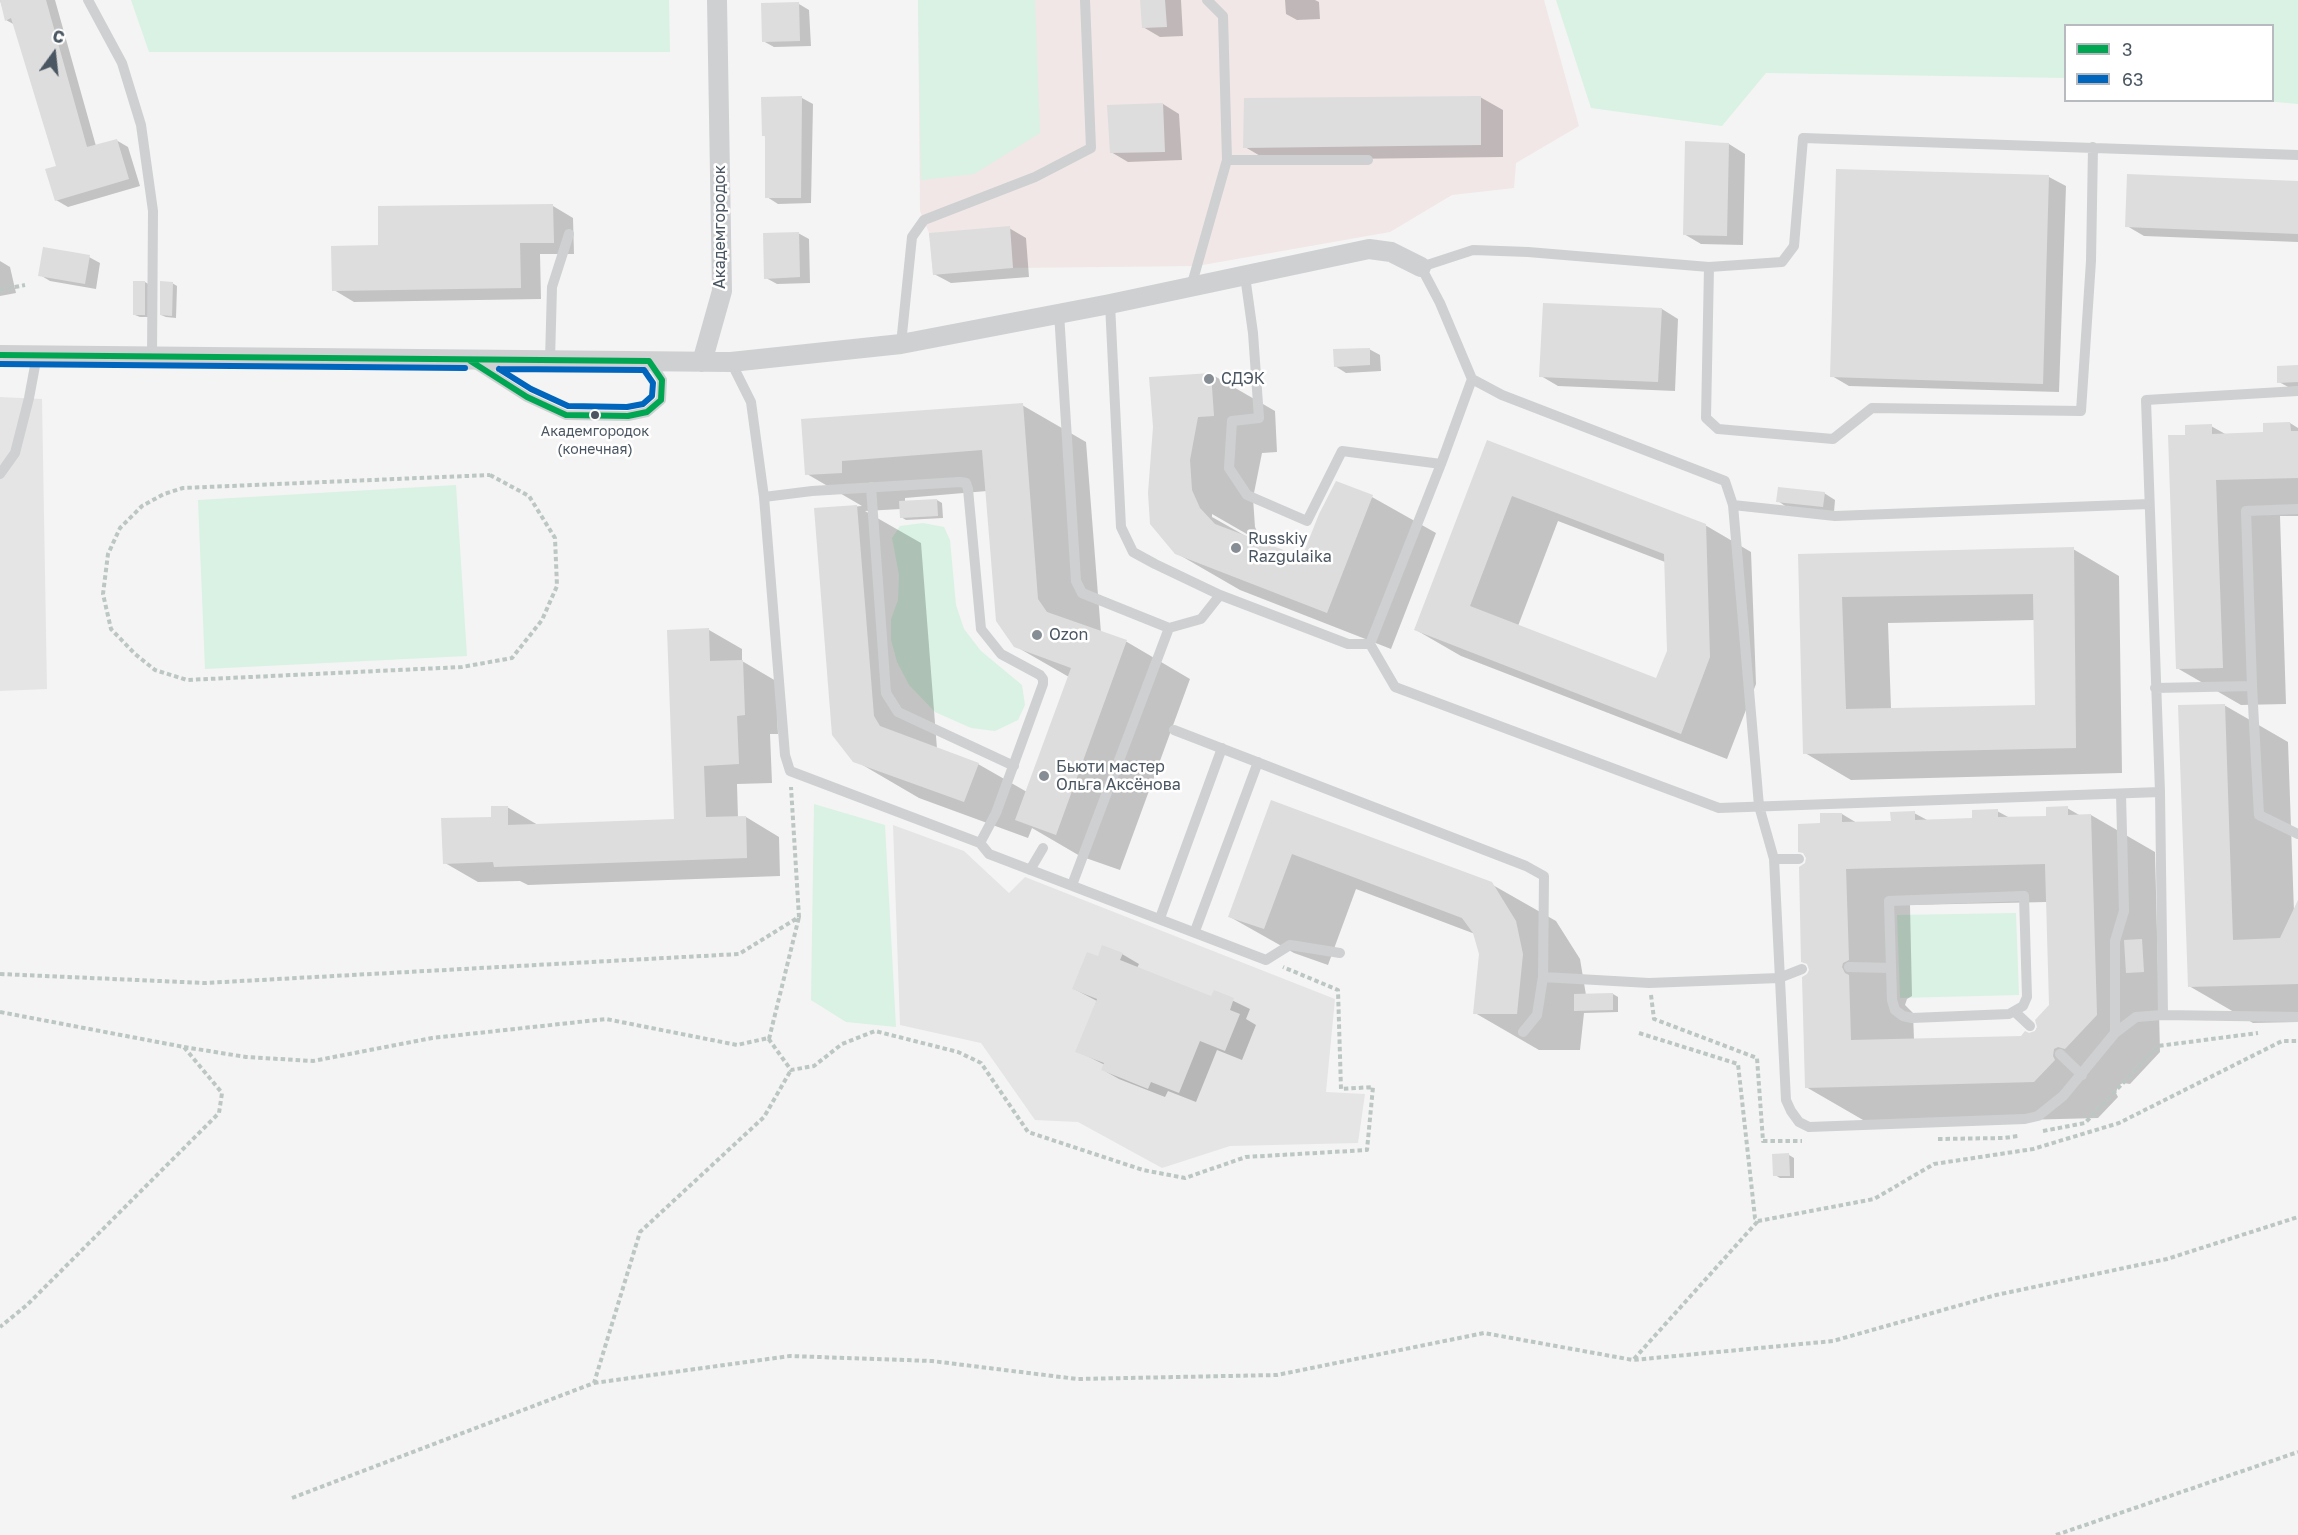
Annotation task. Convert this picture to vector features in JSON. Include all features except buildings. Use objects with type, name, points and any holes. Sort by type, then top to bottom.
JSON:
[{"type":"street","name":"Академгородок","points":[[702,362],[722,291],[717,0]]},
{"type":"street","points":[[0,355],[731,362],[901,344],[1110,304],[1370,249],[1390,252],[1421,267]]},
{"type":"lane","points":[[88,0],[122,63],[141,124],[153,211],[152,357]]},
{"type":"lane","points":[[901,344],[912,237],[924,220],[1035,177],[1090,148],[1085,0]]},
{"type":"lane","points":[[1191,287],[1227,160],[1223,16],[1207,0]]},
{"type":"lane","points":[[2298,155],[1803,138],[1794,246],[1782,262],[1709,267],[1528,252],[1473,250],[1421,267],[1440,303],[1472,379],[1502,395],[1725,481],[1733,506],[1759,806],[1774,860],[1786,1100],[1795,1117],[1809,1127],[2025,1119],[2038,1116],[2049,1108],[2082,1075],[2115,1033],[2136,1017],[2163,1015],[2298,1017]]},
{"type":"lane","points":[[1709,267],[1706,418],[1718,429],[1833,439],[1872,408],[2081,411],[2091,261],[2093,147]]},
{"type":"lane","points":[[1227,160],[1368,160]]},
{"type":"lane","points":[[550,360],[552,287],[569,234]]},
{"type":"lane","points":[[1245,276],[1253,333],[1259,418],[1232,420],[1229,468],[1247,495],[1307,521],[1341,451],[1441,464]]},
{"type":"lane","points":[[1110,304],[1122,527],[1133,552],[1220,594],[1348,644],[1370,644]]},
{"type":"lane","points":[[1059,313],[1076,581],[1082,593],[1169,628],[1201,619],[1220,594]]},
{"type":"lane","points":[[0,474],[15,453],[37,355]]},
{"type":"lane","points":[[469,360],[527,398],[566,415],[606,416],[628,416],[647,412],[661,400],[662,380],[650,361]]},
{"type":"lane","points":[[731,362],[751,402],[764,497],[785,756],[790,771],[980,843],[989,854],[1266,960],[1290,945],[1340,953]]},
{"type":"lane","points":[[1370,644],[1472,379]]},
{"type":"lane","points":[[2163,1015],[2160,792],[2146,400],[2298,391]]},
{"type":"lane","points":[[764,497],[871,487],[966,483],[981,629],[1001,654],[1043,679],[1044,684],[996,813],[980,843]]},
{"type":"lane","points":[[871,487],[886,693],[898,712],[1014,766]]},
{"type":"lane","points":[[1733,506],[1835,516],[2148,504]]},
{"type":"lane","points":[[2298,509],[2246,511],[2259,815],[2298,834]]},
{"type":"lane","points":[[1072,885],[1169,628]]},
{"type":"lane","points":[[1370,644],[1395,687],[1719,808],[2160,792]]},
{"type":"lane","points":[[2155,688],[2252,686]]},
{"type":"lane","points":[[1174,730],[1526,866],[1544,876],[1543,977],[1537,1015],[1523,1032]]},
{"type":"lane","points":[[1160,918],[1222,748]]},
{"type":"lane","points":[[1195,932],[1258,762]]},
{"type":"lane","points":[[2115,1033],[2115,940],[2124,910],[2121,794]]},
{"type":"lane","points":[[1030,870],[1042,848]]},
{"type":"lane","points":[[1774,860],[1799,859]]},
{"type":"lane","points":[[2024,896],[2026,997],[2023,1006],[2015,1012],[1912,1018],[1896,1010],[1892,1000],[1889,901],[2024,896]]},
{"type":"lane","points":[[1849,968],[1891,968]]},
{"type":"lane","points":[[1543,977],[1649,982],[1779,978],[1802,969]]},
{"type":"lane","points":[[2015,1012],[2030,1026]]},
{"type":"lane","points":[[2060,1054],[2082,1075]]},
{"type":"path","points":[[0,290],[25,285]]},
{"type":"path","points":[[489,475],[529,496],[555,538],[557,586],[542,620],[512,658],[462,666],[187,680],[155,670],[135,654],[111,629],[103,594],[108,554],[120,528],[142,506],[164,494],[183,489],[489,475]]},
{"type":"path","points":[[768,1038],[799,917],[790,771]]},
{"type":"path","points":[[0,974],[205,983],[739,954],[799,917]]},
{"type":"path","points":[[791,1070],[814,1066],[842,1044],[875,1031],[958,1052],[981,1063],[1028,1132],[1143,1170],[1185,1178],[1246,1158],[1367,1149],[1373,1087],[1341,1089],[1338,990],[1266,960]]},
{"type":"path","points":[[1649,982],[1654,1018],[1757,1058],[1763,1141],[1809,1141]]},
{"type":"path","points":[[0,1012],[246,1057],[313,1061],[432,1038],[606,1018],[737,1045],[768,1038]]},
{"type":"path","points":[[2038,1132],[2085,1124],[2158,1046],[2263,1032]]},
{"type":"path","points":[[768,1038],[791,1070]]},
{"type":"path","points":[[0,1327],[27,1305],[219,1113],[222,1093],[184,1047]]},
{"type":"path","points":[[594,1383],[640,1232],[764,1117],[791,1070]]},
{"type":"path","points":[[1935,1139],[2004,1138],[2027,1134]]},
{"type":"path","points":[[292,1498],[594,1383],[790,1356],[932,1361],[1077,1379],[1277,1375],[1484,1333],[1633,1360],[1833,1341],[1996,1295],[2167,1259],[2298,1217]]},
{"type":"path","points":[[1633,1360],[1758,1221]]},
{"type":"path","points":[[2055,1535],[2298,1452]]},
{"type":"shaded area","points":[[918,0],[1544,0],[1579,126],[1516,163],[1514,188],[1452,195],[1390,232],[1197,266],[1013,268],[933,275],[929,233],[920,211]]},
{"type":"shaded area","points":[[0,397],[42,399],[47,689],[0,691]]},
{"type":"shaded area","points":[[893,825],[964,851],[1009,893],[1025,877],[1335,999],[1326,1092],[1365,1094],[1358,1143],[1230,1146],[1162,1168],[1078,1122],[1035,1120],[981,1043],[900,1025]]},
{"type":"green space","points":[[131,0],[669,0],[670,52],[149,52]]},
{"type":"green space","points":[[918,0],[1035,0],[1040,133],[974,174],[921,180]]},
{"type":"green space","points":[[1556,0],[2298,0],[2298,104],[2274,102],[2274,24],[2064,24],[2064,78],[1766,73],[1722,126],[1591,108]]},
{"type":"green space","points":[[456,485],[467,656],[205,669],[198,500]]},
{"type":"green space","points":[[923,523],[944,527],[950,540],[956,605],[964,629],[981,651],[1022,685],[1025,705],[1018,720],[995,731],[971,728],[935,712],[909,685],[897,662],[891,640],[891,619],[898,600],[899,575],[892,538],[900,526]]},
{"type":"green space","points":[[814,804],[885,825],[896,1027],[846,1022],[811,1000]]},
{"type":"green space","points":[[2016,913],[2019,995],[1900,998],[1897,915]]},
{"type":"transit line","name":"3","points":[[0,355],[649,361],[662,380],[661,400],[647,412],[628,416],[566,415],[527,397],[469,360]]},
{"type":"transit line","name":"63","points":[[0,364],[465,368]]},
{"type":"transit line","name":"63","points":[[499,369],[644,370],[653,383],[652,396],[643,404],[627,407],[568,406],[531,389],[499,369]]},
{"type":"place","name":"СДЭК","points":[[1209,379]]},
{"type":"place","name":"Академгородок (конечная)","points":[[595,415]]},
{"type":"place","name":"Russkiy Razgulaika","points":[[1236,548]]},
{"type":"place","name":"Ozon","points":[[1037,635]]},
{"type":"place","name":"Бьюти мастер Oльга Аксёнова","points":[[1044,776]]}]
